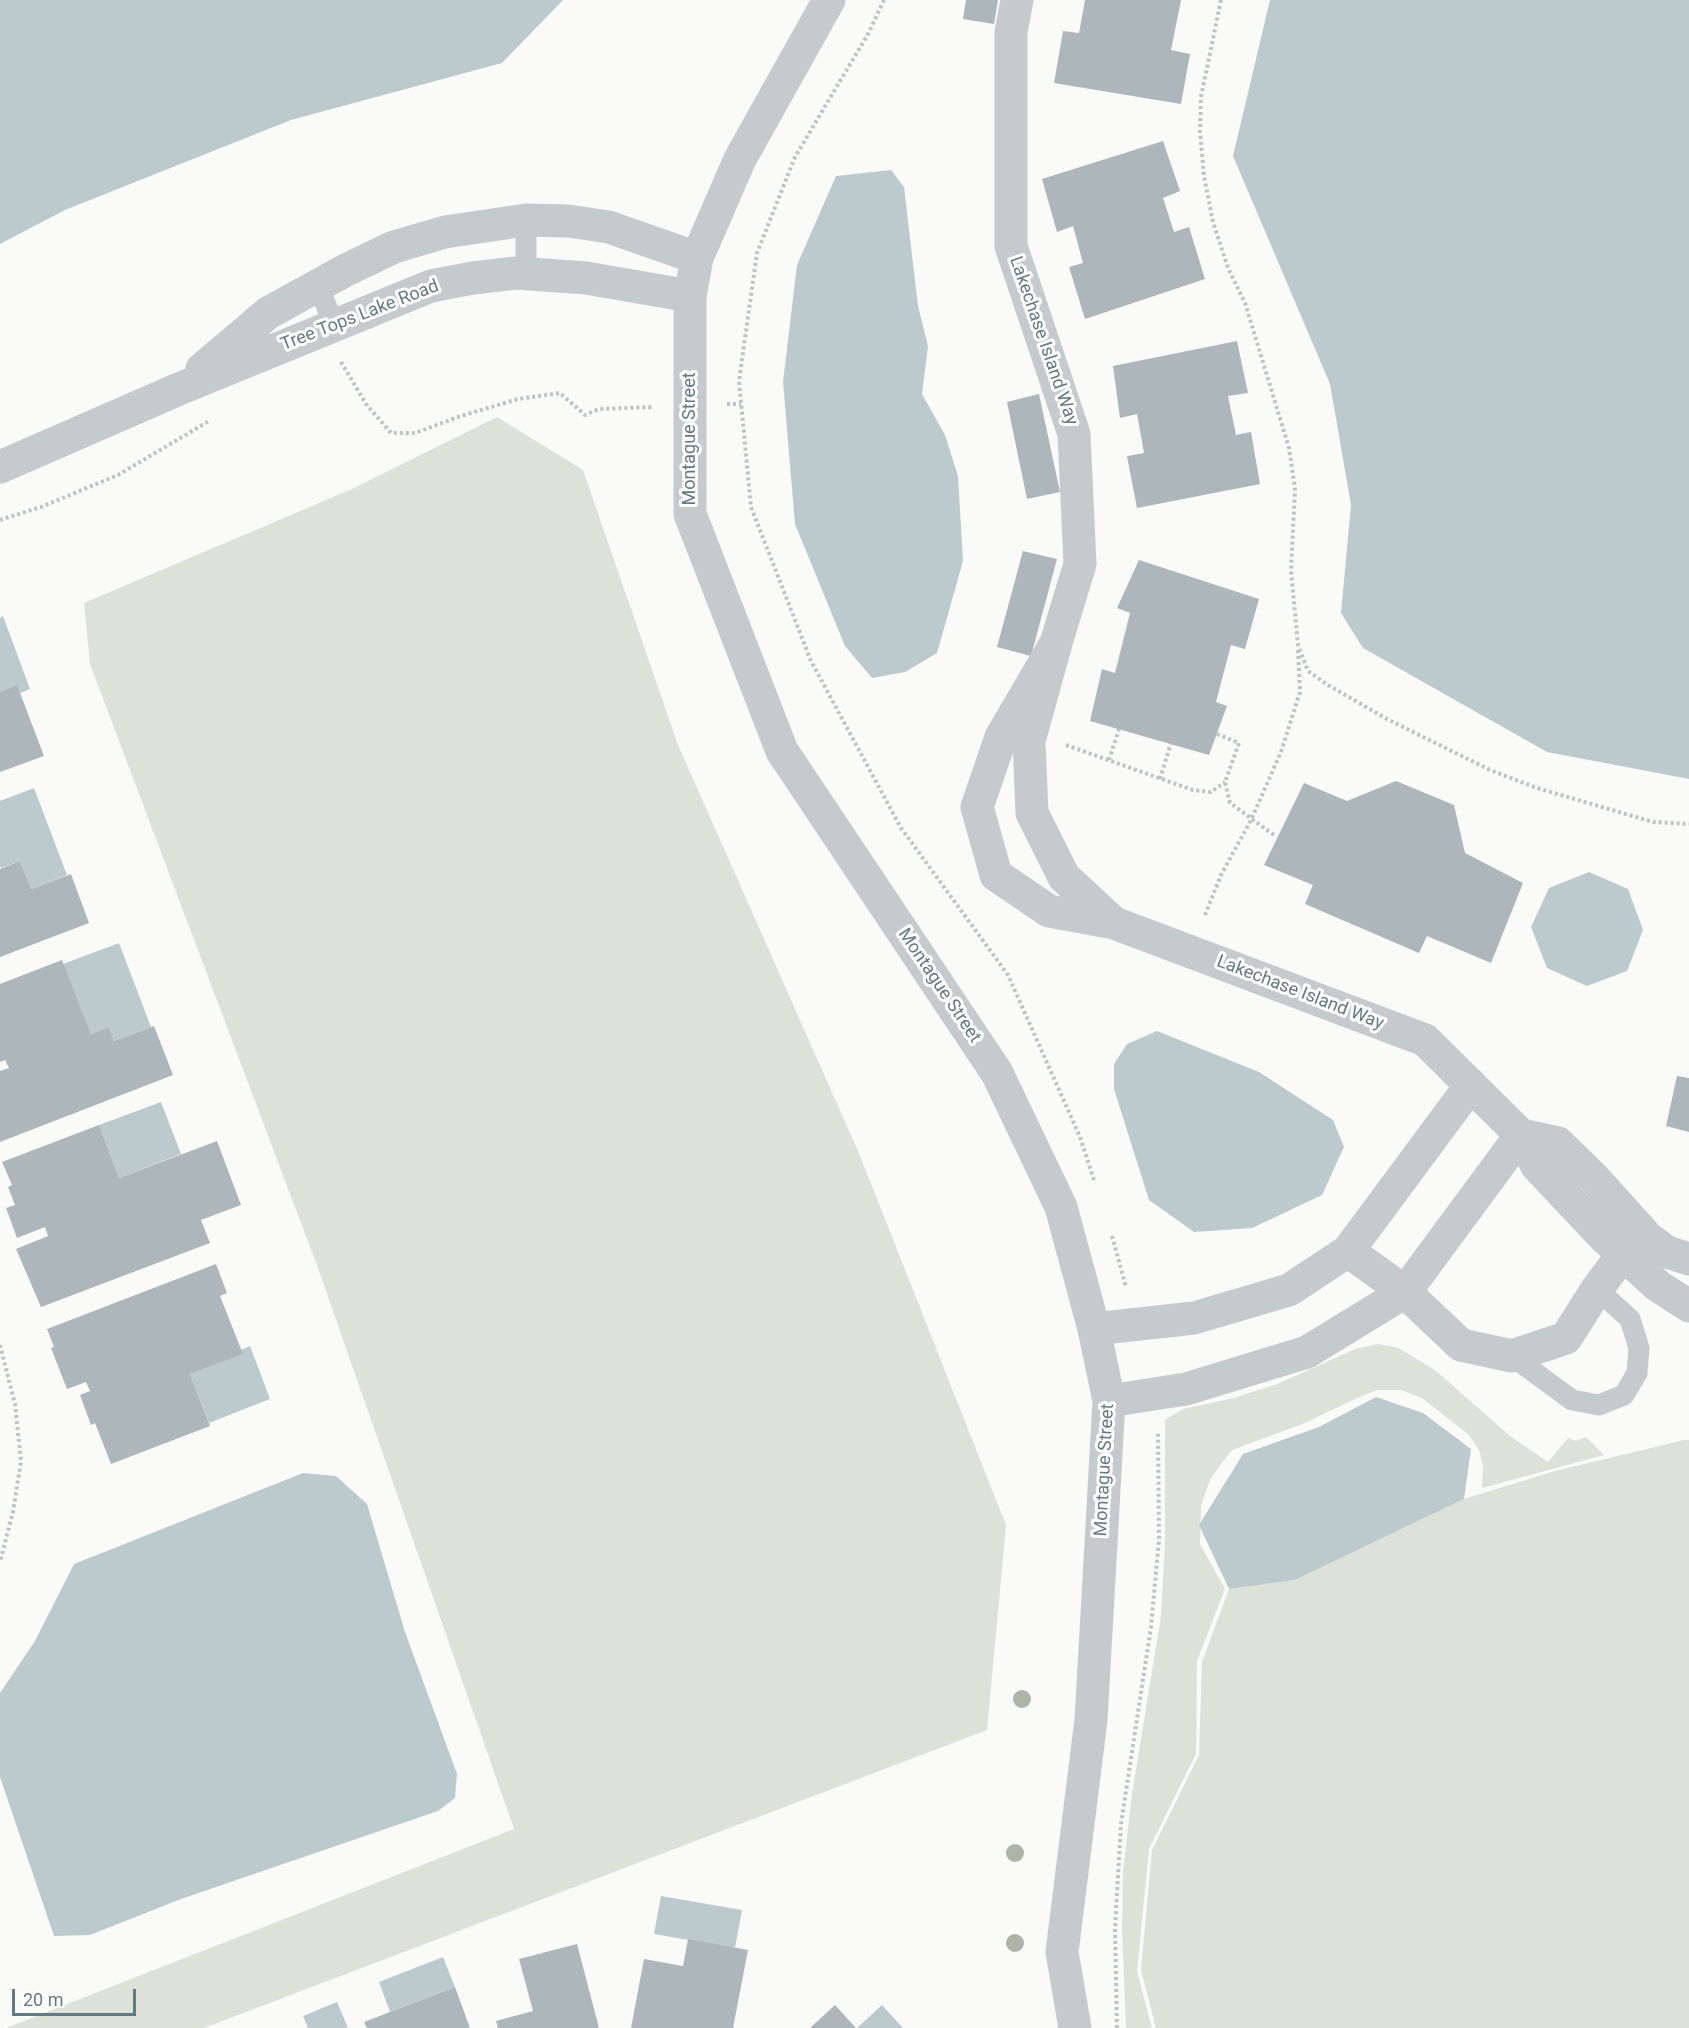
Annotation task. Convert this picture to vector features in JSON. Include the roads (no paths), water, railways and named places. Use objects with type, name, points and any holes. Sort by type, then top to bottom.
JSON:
[{"type":"street","name":"Montague Street","points":[[829,0],[740,159],[697,258],[690,296],[690,514],[782,751],[997,1073],[1061,1207],[1094,1329],[1109,1401],[1091,1720],[1062,1952],[1075,2028]]},
{"type":"street","name":"Lakechase Island Way","points":[[1017,0],[1011,32],[1011,246],[1074,434],[1080,564],[1029,741],[1032,813],[1064,877],[1114,923]]},
{"type":"street","name":"Tree Tops Lake Road","points":[[179,389],[268,313],[346,270],[394,247],[445,232],[526,220],[568,221],[609,227],[697,258]]},
{"type":"street","name":"Tree Tops Lake Road","points":[[0,467],[179,389],[335,339],[430,286],[473,278],[526,274],[586,278],[690,296]]},
{"type":"street","name":"Lakechase Island Way","points":[[1056,643],[1001,738],[976,807],[996,875],[1049,911],[1114,923],[1425,1040],[1521,1135],[1537,1166],[1635,1246]]},
{"type":"street","points":[[1094,1329],[1194,1318],[1288,1290],[1348,1251],[1471,1085]]},
{"type":"street","points":[[1109,1401],[1186,1389],[1307,1352],[1405,1292],[1521,1135]]},
{"type":"street","points":[[1348,1251],[1405,1292],[1461,1346],[1512,1356],[1566,1338],[1597,1289],[1635,1246]]},
{"type":"street","points":[[1635,1246],[1689,1259]]},
{"type":"street","points":[[1635,1246],[1658,1286],[1689,1306]]},
{"type":"lane","points":[[526,220],[526,274]]},
{"type":"lane","points":[[318,286],[335,339]]},
{"type":"lane","points":[[1512,1356],[1572,1400],[1599,1405],[1624,1395],[1637,1373],[1639,1348],[1629,1319],[1597,1289]]}]
